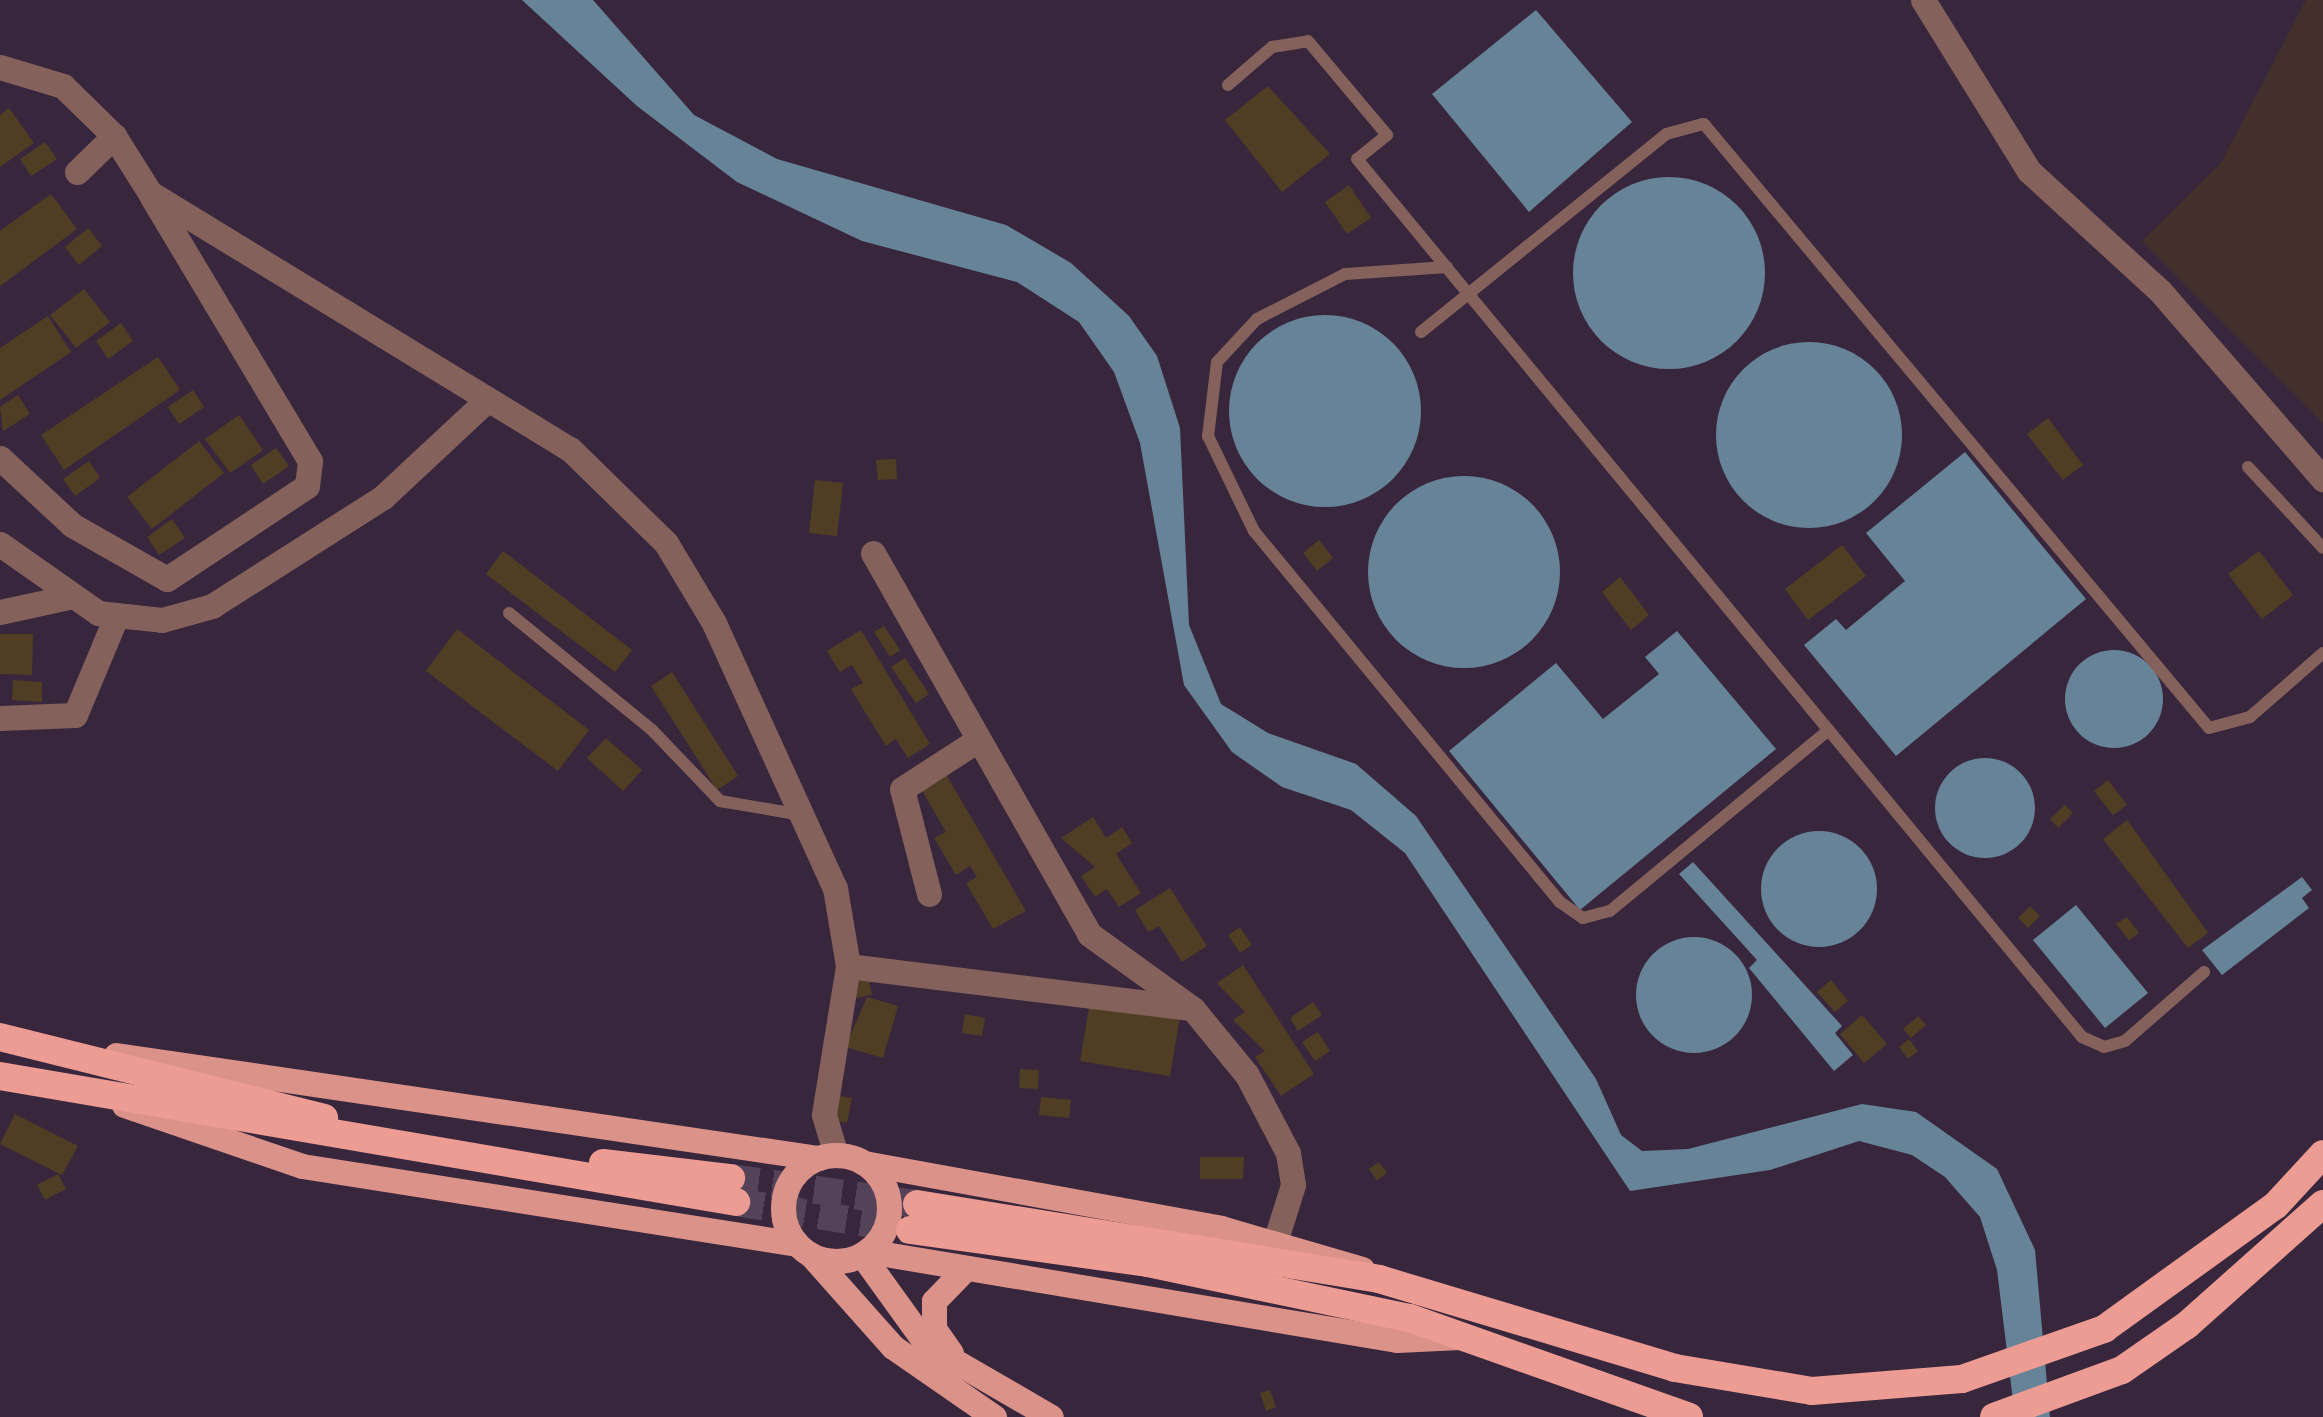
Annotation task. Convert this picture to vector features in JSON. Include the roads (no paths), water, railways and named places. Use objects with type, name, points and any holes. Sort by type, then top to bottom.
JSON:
[{"type":"highway","points":[[0,1076],[96,1094],[733,1190],[244,1104],[9,1038]]},
{"type":"highway","points":[[1690,1417],[1462,1336],[1148,1263],[913,1217],[1380,1278],[1694,1371],[1812,1392],[1962,1379],[2104,1328],[2276,1205],[2323,1154]]},
{"type":"highway","points":[[1994,1417],[2122,1370],[2187,1325],[2323,1204]]},
{"type":"main road","points":[[9,1038],[827,1157],[1275,1242],[1380,1278]]},
{"type":"main road","points":[[96,1094],[302,1166],[804,1250],[865,1253],[966,1268],[1397,1340],[1462,1336]]},
{"type":"main road","points":[[827,1157],[784,1196],[804,1250],[893,1347],[994,1417]]},
{"type":"main road","points":[[864,1164],[889,1206],[865,1253]]},
{"type":"main road","points":[[865,1253],[914,1332],[971,1374],[1051,1417]]},
{"type":"main road","points":[[966,1268],[941,1287],[932,1315],[940,1341],[971,1374]]},
{"type":"street","points":[[1924,0],[2029,171],[2160,291],[2323,479]]},
{"type":"street","points":[[0,66],[63,86],[114,136],[150,194],[170,213],[597,469],[666,543],[805,815],[835,888],[848,966],[824,1116],[827,1157]]},
{"type":"street","points":[[77,172],[114,136]]},
{"type":"street","points":[[0,458],[72,525],[167,578],[307,486],[310,461],[170,213]]},
{"type":"street","points":[[0,544],[70,597],[116,617],[162,620],[255,584],[383,496],[486,401]]},
{"type":"street","points":[[873,552],[972,742],[1089,934],[1193,1008],[1247,1074],[1288,1153],[1293,1185],[1275,1242]]},
{"type":"street","points":[[0,612],[70,597]]},
{"type":"street","points":[[0,718],[74,715],[116,617]]},
{"type":"street","points":[[929,894],[902,789],[972,742]]},
{"type":"street","points":[[848,966],[1193,1008]]},
{"type":"lane","points":[[1228,85],[1272,47],[1308,41],[1388,135],[1357,159],[2082,1038],[2104,1046],[2126,1042],[2204,972]]},
{"type":"lane","points":[[1421,332],[1666,134],[1704,124],[2210,728],[2250,718],[2323,654]]},
{"type":"lane","points":[[1446,266],[1346,274],[1256,319],[1217,362],[1208,436],[1254,531],[1560,902],[1583,918],[1610,911],[1829,730]]},
{"type":"lane","points":[[2248,466],[2323,548]]},
{"type":"lane","points":[[509,612],[652,730],[720,801],[805,815]]},
{"type":"water","points":[[522,0],[593,0],[694,115],[777,159],[1006,225],[1071,263],[1129,316],[1157,356],[1180,428],[1189,625],[1221,704],[1268,733],[1356,764],[1416,816],[1596,1079],[1621,1135],[1642,1151],[1688,1149],[1862,1104],[1916,1112],[1997,1169],[2035,1250],[2050,1417],[2015,1417],[1997,1270],[1980,1217],[1945,1177],[1912,1155],[1859,1141],[1770,1170],[1630,1191],[1405,853],[1351,810],[1282,787],[1232,752],[1184,685],[1140,443],[1114,372],[1079,322],[1017,282],[862,241],[737,182],[637,106]]},
{"type":"water","points":[[1536,10],[1632,122],[1529,212],[1432,94]]},
{"type":"water","points":[[1669,177],[1706,185],[1737,205],[1757,236],[1765,273],[1757,310],[1737,341],[1706,361],[1669,369],[1632,361],[1601,341],[1581,310],[1573,273],[1581,236],[1601,205],[1632,185]]},
{"type":"water","points":[[1325,315],[1362,323],[1393,343],[1413,374],[1421,411],[1413,448],[1393,479],[1362,499],[1325,507],[1288,499],[1257,479],[1237,448],[1229,411],[1237,374],[1257,343],[1288,323]]},
{"type":"water","points":[[1809,342],[1845,349],[1875,369],[1895,399],[1902,435],[1895,471],[1875,501],[1845,521],[1809,528],[1773,521],[1743,501],[1723,471],[1716,435],[1723,399],[1743,369],[1773,349]]},
{"type":"water","points":[[1965,452],[2086,599],[1896,756],[1804,645],[1836,619],[1846,630],[1905,581],[1866,533]]},
{"type":"water","points":[[1464,476],[1501,484],[1532,504],[1552,535],[1560,572],[1552,609],[1532,640],[1501,660],[1464,668],[1427,660],[1396,640],[1376,609],[1368,572],[1376,535],[1396,504],[1427,484]]},
{"type":"water","points":[[1677,631],[1776,749],[1580,910],[1449,751],[1556,663],[1603,719],[1659,674],[1645,657]]},
{"type":"water","points":[[2114,650],[2133,654],[2149,664],[2159,680],[2163,699],[2159,718],[2149,734],[2133,744],[2114,748],[2095,744],[2079,734],[2069,718],[2065,699],[2069,680],[2079,664],[2095,654]]},
{"type":"water","points":[[1985,758],[2013,766],[2027,780],[2035,808],[2027,836],[2013,850],[1985,858],[1957,850],[1943,836],[1935,808],[1943,780],[1957,766]]},
{"type":"water","points":[[1819,831],[1841,836],[1860,848],[1872,867],[1877,889],[1872,911],[1860,930],[1841,942],[1819,947],[1797,942],[1778,930],[1766,911],[1761,889],[1766,867],[1778,848],[1797,836]]},
{"type":"water","points":[[1693,862],[1842,1026],[1835,1033],[1853,1055],[1834,1071],[1749,968],[1757,960],[1679,874]]},
{"type":"water","points":[[2302,877],[2312,890],[2302,898],[2309,908],[2222,975],[2202,950]]},
{"type":"water","points":[[2076,905],[2148,993],[2105,1028],[2033,940]]},
{"type":"water","points":[[1694,937],[1716,942],[1735,954],[1747,973],[1752,995],[1747,1017],[1735,1036],[1716,1048],[1694,1053],[1672,1048],[1653,1036],[1641,1017],[1636,995],[1641,973],[1653,954],[1672,942]]},
{"type":"tunnel","points":[[731,1178],[917,1204]]},
{"type":"tunnel","points":[[736,1202],[910,1230]]}]
